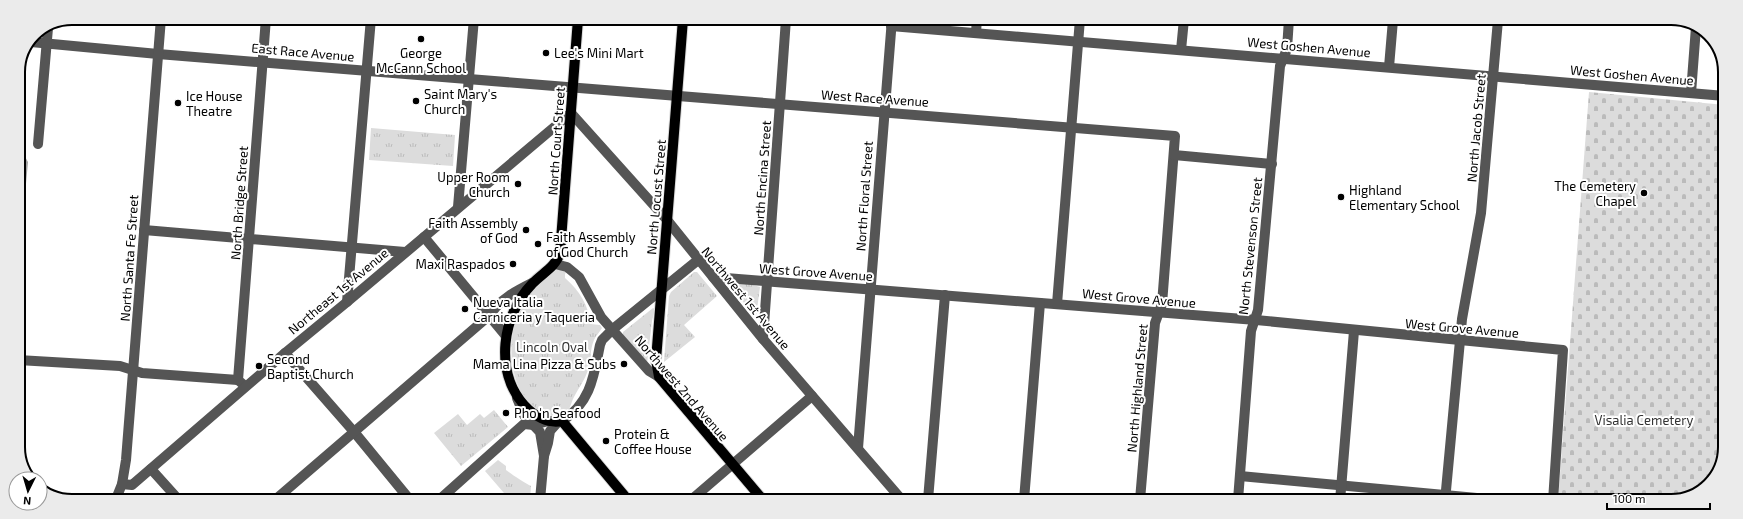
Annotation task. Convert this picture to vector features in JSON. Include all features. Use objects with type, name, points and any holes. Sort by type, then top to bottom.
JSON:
[{"type":"main road","name":"North Court Street","points":[[555,264],[560,253],[561,243],[578,25]]},
{"type":"main road","name":"North Locust Street","points":[[659,377],[656,360],[683,25]]},
{"type":"main road","points":[[555,264],[532,283],[522,295],[515,307],[506,336],[506,359],[510,378],[516,392],[526,407],[540,417],[556,421],[623,494]]},
{"type":"main road","name":"Northwest 2nd Avenue","points":[[659,377],[758,494]]},
{"type":"street","name":"North Santa Fe Street","points":[[118,494],[122,484],[134,370],[160,25]]},
{"type":"street","name":"North Bridge Street","points":[[242,383],[249,239],[265,25]]},
{"type":"street","points":[[347,302],[370,25]]},
{"type":"street","points":[[458,207],[473,25]]},
{"type":"street","name":"North Encina Street","points":[[763,339],[786,25]]},
{"type":"street","name":"North Floral Street","points":[[858,448],[892,25]]},
{"type":"street","name":"West Goshen Avenue","points":[[911,25],[1078,42],[1718,95]]},
{"type":"street","points":[[976,32],[977,25]]},
{"type":"street","points":[[1057,304],[1079,25]]},
{"type":"street","points":[[1181,50],[1183,25]]},
{"type":"street","name":"North Stevenson Street","points":[[1238,494],[1251,331],[1256,320],[1258,310],[1280,66],[1287,49],[1289,25]]},
{"type":"street","points":[[1389,67],[1393,25]]},
{"type":"street","name":"North Jacob Street","points":[[1446,494],[1459,341],[1466,292],[1481,213],[1498,25]]},
{"type":"street","points":[[38,144],[47,32]]},
{"type":"street","points":[[1691,93],[1696,32]]},
{"type":"street","name":"East Race Avenue","points":[[36,42],[158,54],[262,61],[573,87]]},
{"type":"street","name":"West Race Avenue","points":[[573,87],[1072,126],[1175,136]]},
{"type":"street","name":"Northeast 1st Avenue","points":[[122,484],[132,485],[242,383],[285,353],[571,113]]},
{"type":"street","name":"Northwest 1st Avenue","points":[[571,113],[667,220],[763,339],[897,494]]},
{"type":"street","name":"North Highland Street","points":[[1141,494],[1155,322],[1162,304],[1175,136]]},
{"type":"street","points":[[1174,155],[1272,164]]},
{"type":"street","points":[[144,230],[405,252]]},
{"type":"street","points":[[424,237],[506,336]]},
{"type":"street","points":[[541,494],[544,456],[550,431],[556,421],[575,410],[590,387],[594,378],[600,345],[613,329],[698,260]]},
{"type":"street","points":[[555,264],[568,267],[579,276],[601,317],[613,329]]},
{"type":"street","name":"West Grove Avenue","points":[[712,277],[1256,320],[1354,331],[1563,350],[1553,494]]},
{"type":"street","points":[[282,494],[490,315],[495,307],[512,293],[532,283]]},
{"type":"street","points":[[929,494],[946,295]]},
{"type":"street","points":[[1024,494],[1040,303]]},
{"type":"street","name":"Northwest 2nd Avenue","points":[[613,329],[649,371],[659,377]]},
{"type":"street","points":[[1340,494],[1354,331]]},
{"type":"street","points":[[285,353],[355,432],[405,494]]},
{"type":"street","points":[[25,360],[120,366],[142,373],[242,383]]},
{"type":"street","points":[[516,392],[527,421],[540,432],[544,456]]},
{"type":"street","points":[[698,494],[812,396]]},
{"type":"street","points":[[445,494],[527,421],[556,421]]},
{"type":"street","points":[[151,469],[174,494]]},
{"type":"street","points":[[1240,476],[1341,485],[1414,494]]},
{"type":"green space","name":"Visalia Cemetery","points":[[1589,92],[1718,104],[1718,453],[1714,465],[1710,473],[1700,484],[1686,492],[1677,494],[1559,494]]},
{"type":"green space","points":[[371,128],[455,135],[453,166],[369,160]]},
{"type":"green space","name":"Lincoln Oval","points":[[558,269],[567,271],[565,278],[579,293],[588,311],[591,324],[600,325],[602,328],[593,343],[587,374],[569,409],[564,415],[555,417],[544,414],[532,406],[523,395],[517,382],[513,367],[512,336],[515,321],[520,308],[527,297],[536,286]]},
{"type":"green space","points":[[694,272],[697,272],[717,296],[684,325],[695,337],[664,362],[669,296],[671,292]]},
{"type":"green space","points":[[730,280],[740,281],[760,287],[756,317],[727,283]]},
{"type":"green space","points":[[653,308],[655,309],[652,321],[647,364],[623,335],[623,332]]},
{"type":"green space","points":[[494,410],[508,427],[461,466],[434,433],[458,414],[467,425],[480,414],[484,418]]},
{"type":"green space","points":[[498,460],[506,466],[506,470],[531,486],[530,494],[505,494],[485,471]]},
{"type":"shaded area","points":[[25,157],[28,162],[25,194]]},
{"type":"place","name":"George McCann School","points":[[421,39]]},
{"type":"place","name":"Lee's Mini Mart","points":[[546,53]]},
{"type":"place","name":"Saint Mary's Church","points":[[416,101]]},
{"type":"place","name":"Ice House Theatre","points":[[178,103]]},
{"type":"place","name":"Upper Room Church","points":[[518,184]]},
{"type":"place","name":"The Cemetery Chapel","points":[[1644,193]]},
{"type":"place","name":"Highland Elementary School","points":[[1341,197]]},
{"type":"place","name":"Faith Assembly of God","points":[[526,230]]},
{"type":"place","name":"Faith Assembly of God Church","points":[[538,244]]},
{"type":"place","name":"Maxi Raspados","points":[[513,264]]},
{"type":"place","name":"Nueva Italia Carniceria y Taqueria","points":[[465,309]]},
{"type":"place","name":"Mama Lina Pizza & Subs","points":[[624,364]]},
{"type":"place","name":"Second Baptist Church","points":[[259,366]]},
{"type":"place","name":"Pho 'n Seafood","points":[[506,413]]},
{"type":"place","name":"Protein & Coffee House","points":[[606,441]]}]
